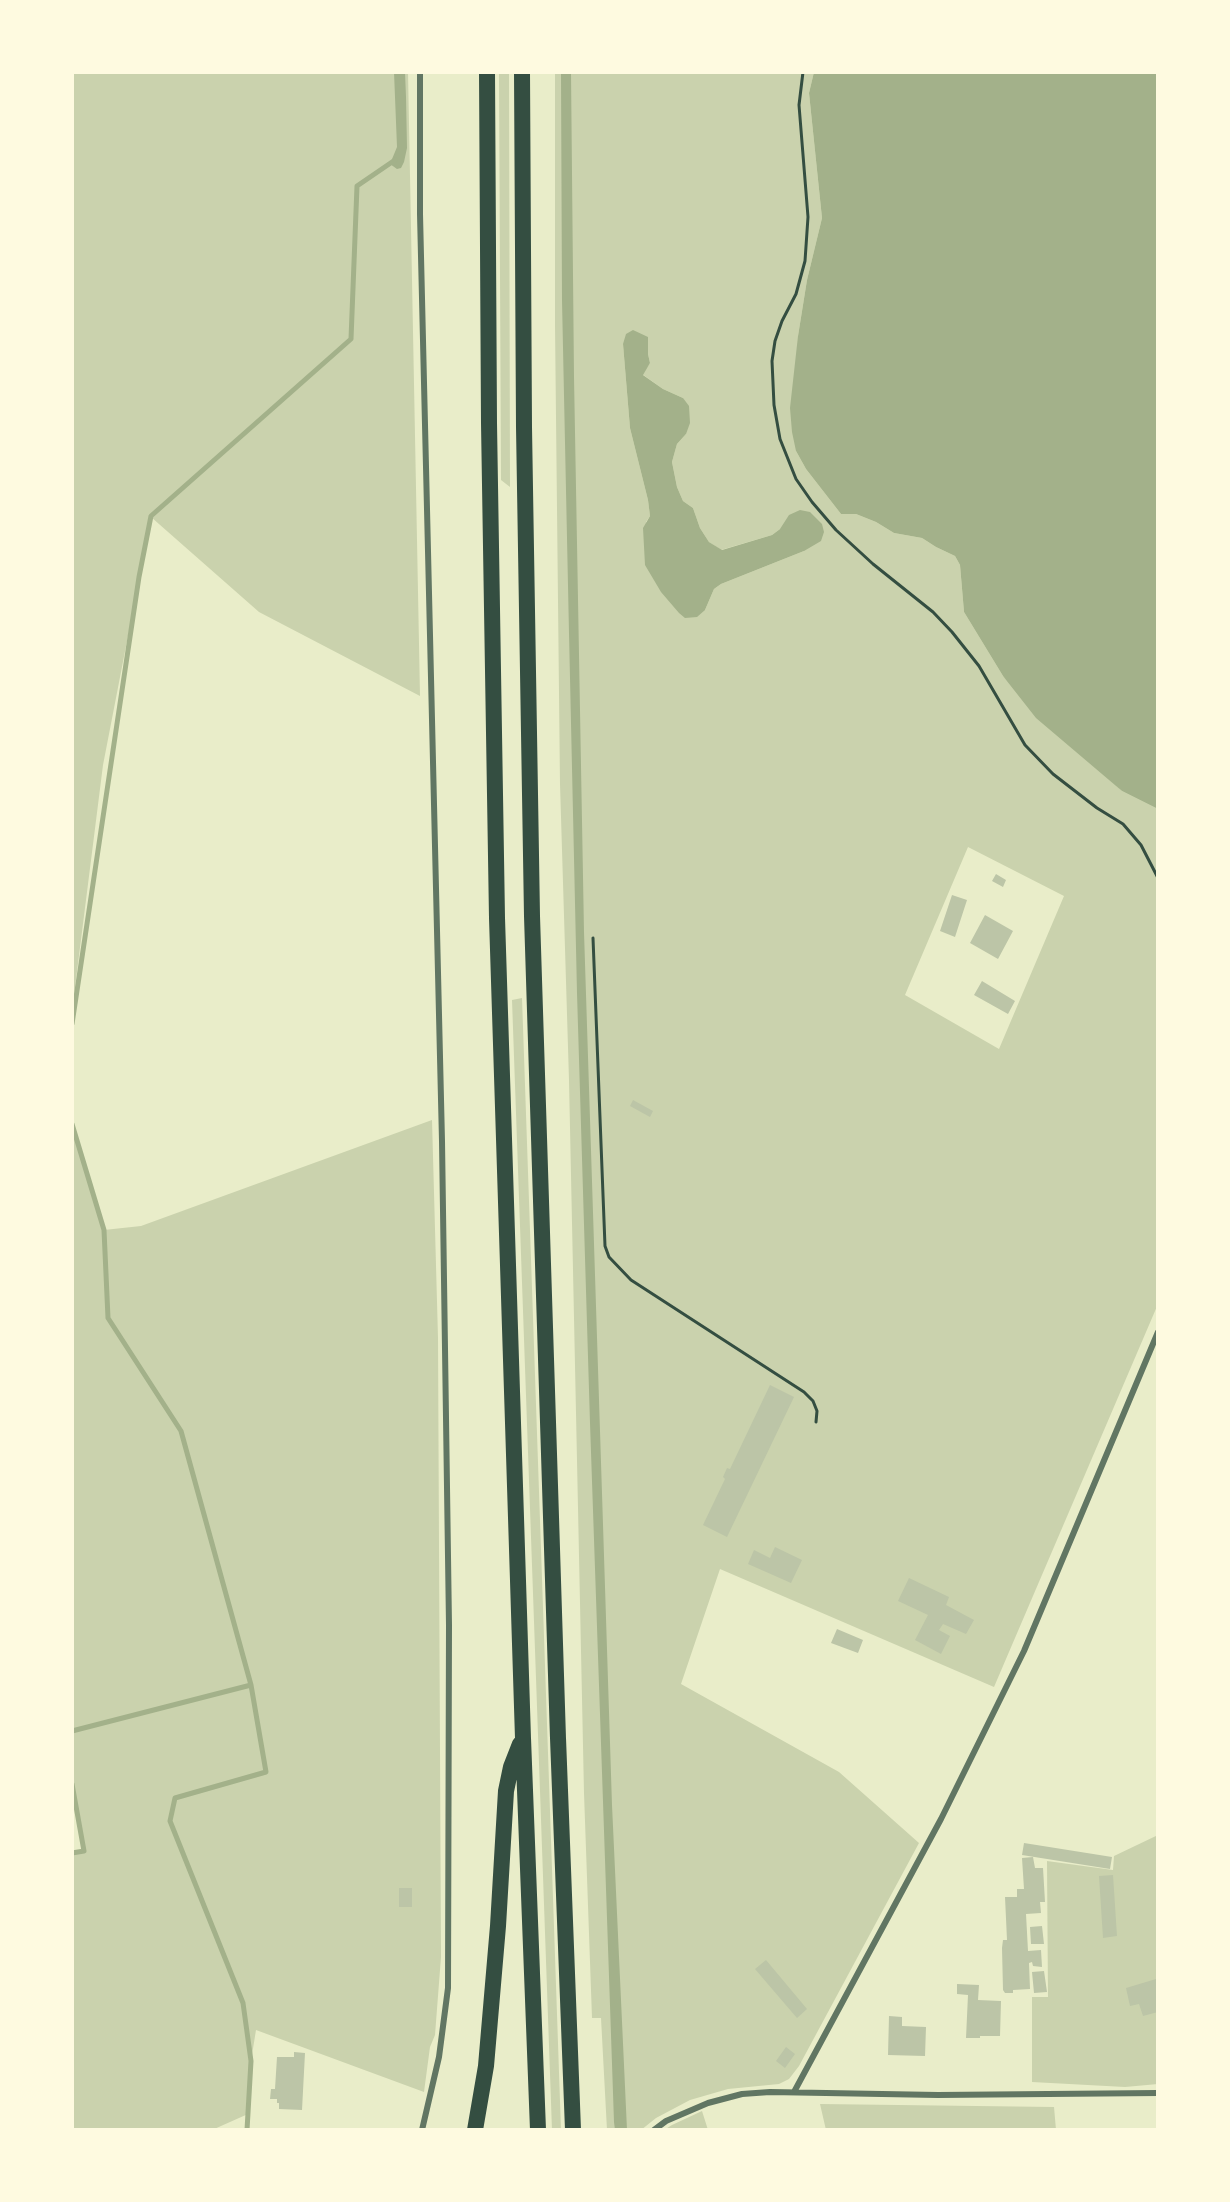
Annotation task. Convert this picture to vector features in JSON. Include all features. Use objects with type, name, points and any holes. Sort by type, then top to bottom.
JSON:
[{"type":"highway","points":[[488,72],[489,423],[497,907],[523,1738],[538,2130]]},
{"type":"highway","points":[[522,72],[524,427],[532,916],[573,2130]]},
{"type":"highway","points":[[475,2130],[486,2066],[498,1926],[506,1791],[511,1767],[523,1738]]},
{"type":"street","points":[[420,72],[420,214],[442,1141],[448,1625],[448,1988],[439,2057],[422,2130]]},
{"type":"street","points":[[794,2092],[941,1820],[1024,1652],[1158,1332]]},
{"type":"street","points":[[654,2130],[666,2121],[708,2103],[742,2094],[794,2092],[938,2095],[1158,2093]]},
{"type":"path","points":[[803,72],[799,105],[808,217],[805,261],[796,294],[775,341],[772,361],[774,405],[780,439],[796,479],[836,530],[873,564],[933,612],[952,632],[979,666],[1025,746],[1053,774],[1096,808],[1124,824],[1142,845],[1158,878]]},
{"type":"path","points":[[593,938],[605,1246],[609,1257],[631,1280],[804,1392],[813,1401],[817,1411],[816,1422]]},
{"type":"shaded area","points":[[72,72],[408,72],[420,696],[259,612],[151,517],[103,765],[72,1011]]},
{"type":"shaded area","points":[[394,72],[405,72],[406,97],[407,148],[404,162],[401,168],[397,169],[390,164],[397,147]]},
{"type":"shaded area","points":[[499,72],[509,72],[510,487],[501,480]]},
{"type":"shaded area","points":[[555,72],[814,72],[809,93],[822,218],[807,280],[798,336],[796,451],[806,469],[841,514],[856,514],[894,533],[922,538],[955,556],[960,565],[964,612],[1003,676],[1122,791],[1158,809],[1158,1304],[994,1687],[720,1569],[681,1684],[839,1772],[919,1843],[799,2066],[789,2079],[779,2084],[728,2089],[690,2100],[656,2118],[641,2130],[607,2130],[601,2018],[592,2018],[584,1793],[569,1080],[560,784]],"holes":[[[648,337],[650,363],[642,374],[663,389],[683,398],[686,434],[677,444],[672,462],[677,487],[683,501],[693,508],[700,528],[709,542],[721,550],[772,535],[780,529],[804,551],[721,584],[714,589],[705,610],[646,522],[650,516],[648,500],[630,428],[623,344]],[[968,847],[1064,896],[999,1049],[905,995]]]},
{"type":"shaded area","points":[[561,72],[571,72],[584,932],[612,1805],[627,2130],[615,2130],[614,2122],[590,1423],[569,633],[562,300]]},
{"type":"shaded area","points":[[814,72],[1158,72],[1158,809],[1122,791],[1036,718],[1003,676],[964,612],[960,565],[955,556],[922,538],[894,533],[856,514],[841,514],[806,469],[796,451],[790,408],[798,336],[807,280],[822,218],[809,93]]},
{"type":"shaded area","points":[[633,330],[648,337],[650,363],[643,375],[663,389],[683,398],[689,406],[690,423],[686,434],[677,444],[672,462],[677,487],[683,501],[693,508],[700,528],[709,542],[722,550],[772,535],[780,529],[789,515],[800,510],[810,512],[822,524],[824,532],[821,541],[804,551],[721,584],[714,589],[705,610],[697,617],[685,618],[679,613],[661,592],[645,565],[643,528],[650,516],[630,428],[623,344],[626,334]]},
{"type":"shaded area","points":[[522,998],[561,2130],[552,2130],[512,1000]]},
{"type":"shaded area","points":[[432,1120],[438,1338],[441,1957],[435,2035],[430,2047],[424,2092],[256,2030],[251,2061],[248,2114],[212,2130],[72,2130],[72,1853],[84,1850],[72,1784],[72,1124],[104,1230],[141,1226]]},
{"type":"shaded area","points":[[1158,1835],[1158,2084],[1125,2087],[1032,2082],[1032,1997],[1048,1997],[1047,1861],[1113,1870],[1114,1856]]},
{"type":"shaded area","points":[[820,2104],[1054,2107],[1056,2130],[826,2130]]},
{"type":"shaded area","points":[[702,2111],[708,2130],[664,2130],[672,2125]]},
{"type":"building","points":[[996,874],[1006,880],[1003,887],[992,881]]},
{"type":"building","points":[[952,895],[967,900],[955,937],[940,931]]},
{"type":"building","points":[[985,915],[1013,931],[998,959],[970,943]]},
{"type":"building","points":[[982,981],[1015,1001],[1008,1014],[974,995]]},
{"type":"building","points":[[633,1100],[653,1111],[650,1117],[630,1106]]},
{"type":"building","points":[[770,1385],[794,1397],[727,1537],[703,1525],[725,1479],[723,1477],[727,1468],[730,1469]]},
{"type":"building","points":[[775,1547],[802,1560],[791,1583],[748,1564],[754,1550],[770,1558]]},
{"type":"building","points":[[909,1578],[949,1597],[946,1605],[974,1620],[966,1634],[943,1624],[939,1630],[950,1636],[941,1654],[915,1640],[928,1615],[898,1601]]},
{"type":"building","points":[[837,1629],[863,1640],[858,1653],[831,1643]]},
{"type":"building","points":[[1024,1843],[1112,1857],[1110,1869],[1022,1855]]},
{"type":"building","points":[[1033,1857],[1035,1868],[1043,1868],[1045,1902],[1040,1902],[1041,1913],[1026,1914],[1028,1951],[1041,1950],[1042,1967],[1033,1966],[1032,1962],[1029,1963],[1030,1989],[1005,1993],[1002,1948],[1003,1940],[1007,1940],[1005,1897],[1017,1897],[1017,1889],[1024,1889],[1022,1858]]},
{"type":"building","points":[[1113,1875],[1117,1936],[1103,1938],[1099,1876]]},
{"type":"building","points":[[399,1888],[412,1888],[412,1907],[399,1907]]},
{"type":"building","points":[[1042,1926],[1044,1944],[1031,1944],[1030,1927]]},
{"type":"building","points":[[766,1960],[807,2009],[797,2018],[755,1969]]},
{"type":"building","points":[[1044,1971],[1047,1992],[1034,1993],[1032,1972]]},
{"type":"building","points":[[1156,1979],[1158,2012],[1143,2016],[1139,2004],[1130,2006],[1126,1988]]},
{"type":"building","points":[[957,1984],[979,1985],[978,2000],[1001,2001],[1000,2036],[966,2038],[968,1995],[957,1994]]},
{"type":"building","points":[[889,2016],[902,2017],[902,2026],[926,2027],[925,2056],[888,2055]]},
{"type":"building","points":[[786,2047],[795,2054],[785,2068],[776,2061]]},
{"type":"building","points":[[294,2052],[305,2053],[302,2110],[279,2109],[277,2099],[270,2099],[271,2089],[275,2089],[277,2057],[294,2057]]},
{"type":"waterway","points":[[72,1024],[139,577],[151,516],[351,339],[357,186],[395,160]]},
{"type":"waterway","points":[[72,1124],[104,1230],[108,1318],[181,1431],[251,1685],[266,1772],[175,1798],[170,1821],[243,2003],[251,2061],[247,2130]]},
{"type":"waterway","points":[[72,1731],[251,1685]]},
{"type":"waterway","points":[[72,1784],[84,1851],[72,1853]]}]
